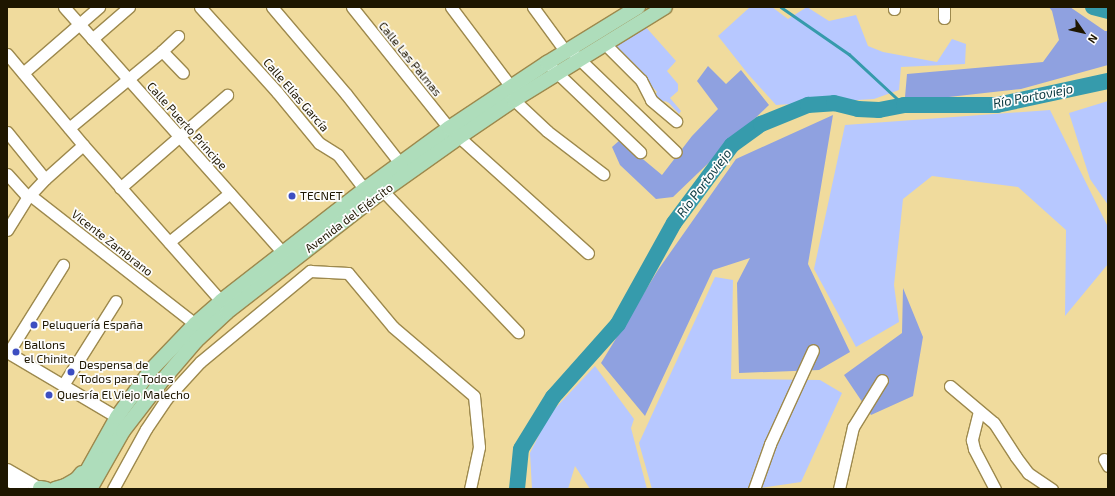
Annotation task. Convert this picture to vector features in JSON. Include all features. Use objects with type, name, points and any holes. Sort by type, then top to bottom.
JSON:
[{"type":"main road","name":"Avenida del Ejército","points":[[77,489],[117,417],[150,371],[224,307],[287,257],[453,133],[513,94],[547,64],[638,7]]},
{"type":"main road","name":"Avenida del Ejército","points":[[513,94],[557,74],[665,7]]},
{"type":"main road","name":"Avenida del Ejército","points":[[373,193],[400,162],[453,133]]},
{"type":"main road","name":"Avenida del Ejército","points":[[90,489],[124,431],[199,329]]},
{"type":"main road","points":[[46,489],[65,486],[77,479],[91,463]]},
{"type":"street","name":"Calle Puerto Principe","points":[[64,7],[287,257]]},
{"type":"street","points":[[23,73],[99,7]]},
{"type":"street","points":[[92,39],[129,7]]},
{"type":"street","name":"Calle Elías García","points":[[200,7],[276,92],[319,143],[338,155],[373,193],[518,332]]},
{"type":"street","points":[[272,7],[346,94],[400,162]]},
{"type":"street","name":"Calle Las Palmas","points":[[352,7],[453,133],[588,253]]},
{"type":"street","points":[[451,7],[513,94],[547,131],[603,174]]},
{"type":"street","points":[[533,7],[567,51],[580,60],[676,152]]},
{"type":"street","points":[[944,7],[944,18]]},
{"type":"street","points":[[69,128],[178,36]]},
{"type":"street","points":[[605,44],[641,80],[651,100],[676,121]]},
{"type":"street","points":[[162,50],[183,73]]},
{"type":"street","points":[[7,54],[83,145],[224,307]]},
{"type":"street","points":[[547,64],[640,152]]},
{"type":"street","points":[[120,188],[226,95]]},
{"type":"street","points":[[7,132],[45,179]]},
{"type":"street","points":[[7,230],[29,196],[45,179],[83,145]]},
{"type":"street","name":"Vicente Zambrano","points":[[7,174],[29,196],[199,329]]},
{"type":"street","points":[[168,242],[230,193]]},
{"type":"street","points":[[62,265],[7,352],[117,417]]},
{"type":"street","points":[[113,489],[146,428],[167,398],[190,372],[200,362],[310,271],[348,273],[393,327],[474,396],[479,447],[470,489]]},
{"type":"street","points":[[63,385],[116,301]]},
{"type":"street","points":[[754,489],[770,444],[813,350]]},
{"type":"street","points":[[839,489],[853,427],[882,380]]},
{"type":"street","points":[[950,386],[994,423],[1028,473],[1052,489]]},
{"type":"street","points":[[979,411],[972,440],[974,449],[995,489]]},
{"type":"street","points":[[7,469],[46,489]]},
{"type":"street","points":[[7,480],[23,489]]},
{"type":"shaded area","points":[[750,7],[772,7],[788,19],[807,7],[829,21],[856,15],[868,46],[883,52],[937,62],[952,39],[966,44],[965,64],[901,67],[899,90],[874,99],[776,105],[748,74],[718,36]]},
{"type":"shaded area","points":[[1049,7],[1070,7],[1105,31],[1108,31],[1108,65],[1021,89],[940,98],[905,97],[907,74],[1043,62],[1059,40],[1052,11]]},
{"type":"shaded area","points":[[644,25],[676,61],[667,71],[678,84],[678,91],[670,98],[681,111],[679,114],[669,103],[665,101],[660,104],[655,95],[657,92],[616,47]]},
{"type":"shaded area","points":[[708,66],[726,84],[741,70],[769,105],[673,197],[656,199],[620,165],[612,147],[620,140],[662,175],[692,136],[718,109],[697,81]]},
{"type":"shaded area","points":[[1108,101],[1108,205],[1090,179],[1069,113]]},
{"type":"shaded area","points":[[1050,110],[1108,227],[1108,264],[1065,316],[1066,230],[1018,187],[932,176],[903,199],[894,285],[899,322],[856,347],[814,269],[845,125]]},
{"type":"shaded area","points":[[833,115],[808,264],[850,352],[819,370],[739,373],[737,283],[750,258],[713,270],[645,416],[601,363],[658,270],[736,159]]},
{"type":"shaded area","points":[[715,277],[733,280],[731,379],[820,380],[842,393],[801,482],[753,489],[652,489],[639,443]]},
{"type":"shaded area","points":[[903,288],[923,337],[913,396],[871,415],[844,375],[902,333]]},
{"type":"shaded area","points":[[595,366],[634,419],[631,428],[647,489],[590,489],[575,466],[568,489],[532,489],[530,453],[549,415]]},
{"type":"waterway","points":[[781,7],[849,54],[904,105]]},
{"type":"waterway","name":"Río Portoviejo","points":[[1093,7],[1108,11]]},
{"type":"waterway","name":"Río Portoviejo","points":[[517,489],[521,449],[553,397],[618,324],[674,223],[732,145],[761,124],[808,105],[834,103],[858,109],[879,110],[904,105],[997,105],[1108,81]]},
{"type":"place","name":"TECNET","points":[[292,196]]},
{"type":"place","name":"Peluquería España","points":[[34,325]]},
{"type":"place","name":"Ballons el Chinito","points":[[16,352]]},
{"type":"place","name":"Despensa de Todos para Todos","points":[[71,372]]},
{"type":"place","name":"Quesría El Viejo Malecho","points":[[49,395]]}]
